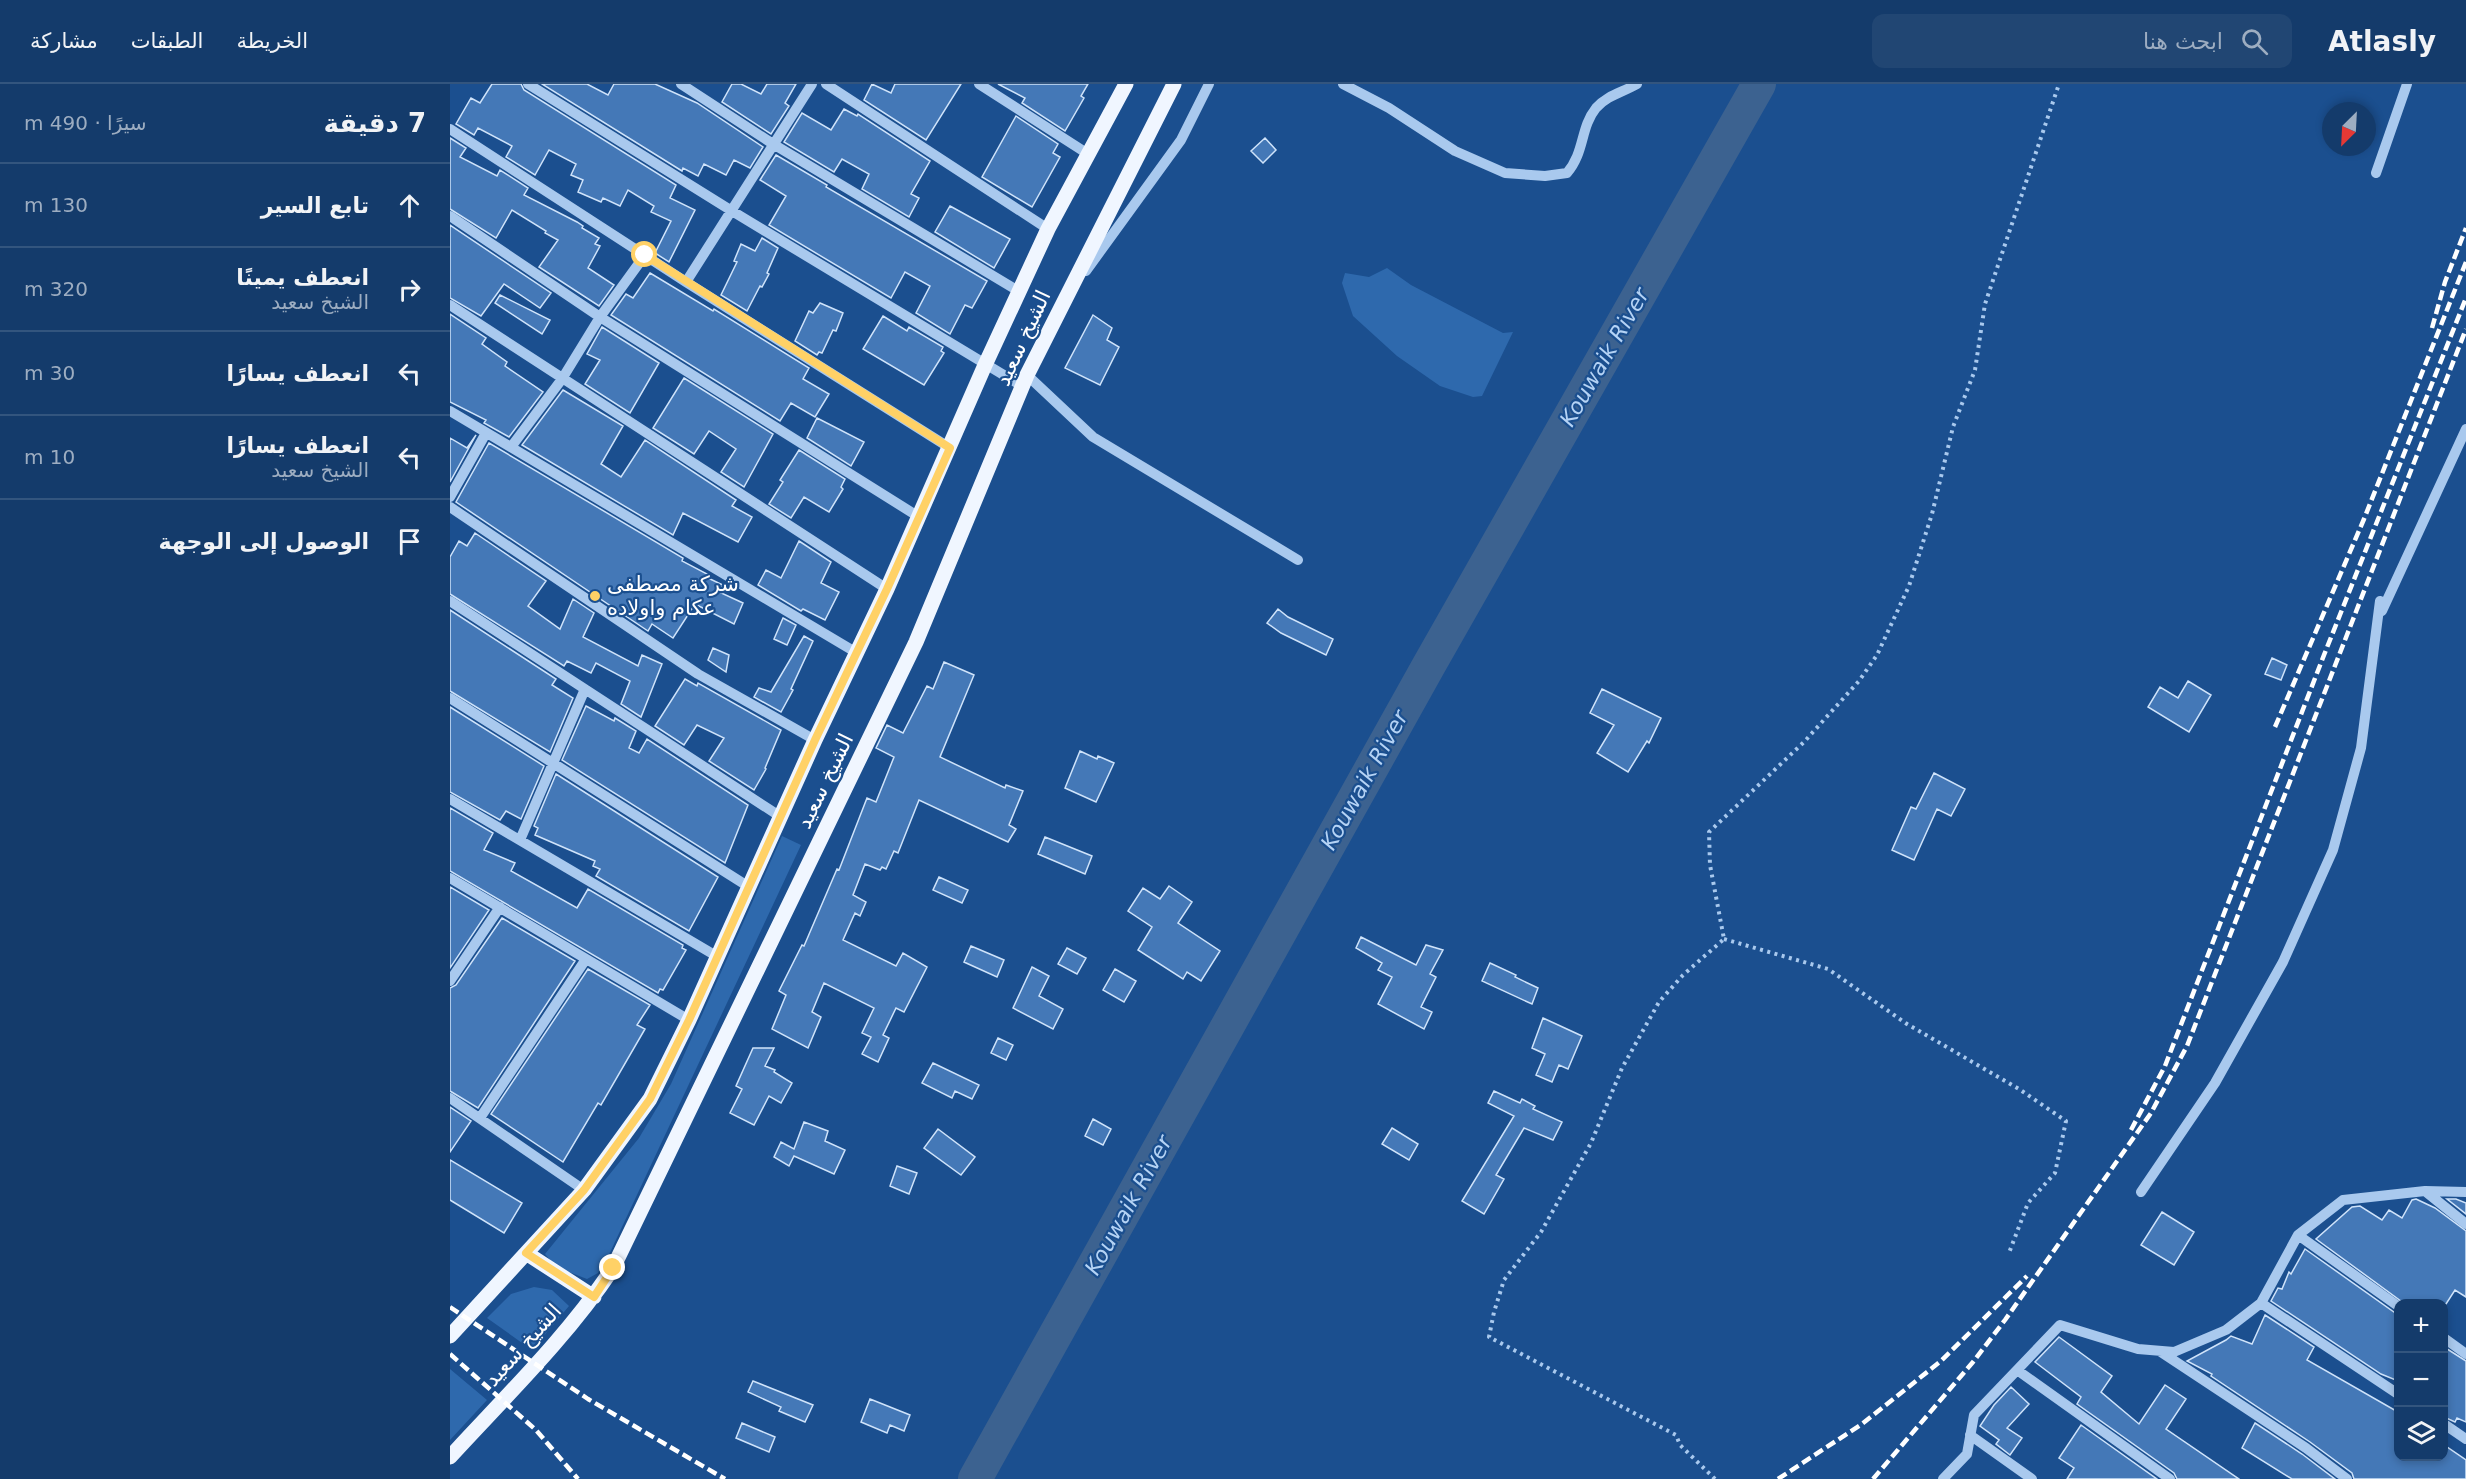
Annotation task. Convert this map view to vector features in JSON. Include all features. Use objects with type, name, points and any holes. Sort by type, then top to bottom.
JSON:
[{"type":"main road","name":"الشيخ سعيد","points":[[450,1336],[584,1190],[650,1099],[689,1020],[815,740],[887,589],[985,365],[1048,229],[1126,84]]},
{"type":"main road","name":"الشيخ سعيد","points":[[450,1457],[594,1297],[613,1268],[916,642],[1025,381],[1174,84]]},
{"type":"main road","points":[[526,1253],[594,1297]]},
{"type":"street","points":[[528,84],[985,365],[1025,381],[1093,437],[1298,560]]},
{"type":"street","points":[[681,84],[773,144],[1020,291]]},
{"type":"street","points":[[686,282],[812,84]]},
{"type":"street","points":[[826,84],[1048,229]]},
{"type":"street","points":[[979,84],[1088,154]]},
{"type":"street","points":[[1063,302],[1181,140],[1209,84]]},
{"type":"street","points":[[1343,84],[1389,108],[1455,151],[1505,173],[1545,176],[1567,173],[1578,157],[1585,127],[1597,107],[1614,94],[1638,84]]},
{"type":"street","points":[[2376,173],[2407,84]]},
{"type":"street","points":[[450,129],[686,282],[950,448]]},
{"type":"street","points":[[450,216],[600,317],[919,517]]},
{"type":"street","points":[[511,447],[562,379],[600,317],[645,255]]},
{"type":"street","points":[[450,305],[887,589]]},
{"type":"street","points":[[450,411],[857,653]]},
{"type":"street","points":[[2377,622],[2466,429]]},
{"type":"street","points":[[450,497],[486,432]]},
{"type":"street","points":[[450,507],[698,674],[815,740]]},
{"type":"street","points":[[450,601],[780,817]]},
{"type":"street","points":[[2141,1192],[2214,1083],[2277,972],[2333,850],[2361,748],[2380,601]]},
{"type":"street","points":[[520,840],[585,688]]},
{"type":"street","points":[[450,698],[749,887]]},
{"type":"street","points":[[450,799],[718,957]]},
{"type":"street","points":[[450,878],[689,1020]]},
{"type":"street","points":[[450,981],[500,907]]},
{"type":"street","points":[[480,1118],[586,959]]},
{"type":"street","points":[[450,1098],[584,1190]]},
{"type":"street","points":[[2425,1191],[2466,1224]]},
{"type":"street","points":[[1943,1479],[1966,1454],[1974,1415],[2060,1325],[2138,1349],[2174,1352],[2226,1330],[2261,1303],[2298,1235],[2343,1200],[2425,1191],[2466,1192]]},
{"type":"street","points":[[2298,1235],[2394,1303]]},
{"type":"street","points":[[2261,1303],[2394,1391]]},
{"type":"street","points":[[2448,1341],[2466,1354]]},
{"type":"street","points":[[2158,1351],[2307,1448],[2347,1479]]},
{"type":"street","points":[[2018,1370],[2170,1479]]},
{"type":"street","points":[[2448,1427],[2466,1439]]},
{"type":"street","points":[[1970,1435],[2032,1479]]},
{"type":"path","points":[[1724,939],[1710,865],[1709,832],[1804,742],[1859,681],[1877,655],[1909,586],[1932,514],[1953,427],[1975,370],[1985,304],[2059,84]]},
{"type":"path","points":[[1724,939],[1828,969],[1906,1024],[2019,1089],[2066,1121],[2055,1173],[2028,1203],[2009,1253]]},
{"type":"path","points":[[1715,1479],[1680,1445],[1676,1435],[1489,1337],[1504,1280],[1540,1232],[1586,1153],[1622,1068],[1659,1002],[1683,975],[1724,939]]},
{"type":"shaded area","points":[[1387,268],[1411,285],[1503,333],[1513,332],[1482,396],[1473,397],[1440,386],[1397,356],[1353,316],[1342,283],[1345,273],[1369,277]]},
{"type":"shaded area","points":[[782,836],[801,845],[606,1261],[598,1273],[587,1279],[556,1267],[545,1254],[639,1138],[671,1084]]},
{"type":"shaded area","points":[[534,1287],[552,1290],[569,1306],[532,1350],[487,1318],[511,1294]]},
{"type":"shaded area","points":[[450,1369],[487,1400],[450,1440]]},
{"type":"building","points":[[492,84],[521,84],[524,90],[676,185],[670,198],[695,210],[669,262],[655,253],[671,221],[651,212],[654,206],[628,190],[620,206],[603,198],[601,202],[578,192],[583,180],[571,175],[576,164],[549,150],[535,175],[506,157],[512,146],[478,128],[474,135],[456,124],[471,98],[480,103]]},
{"type":"building","points":[[542,84],[587,84],[608,95],[614,84],[655,84],[697,103],[763,147],[750,168],[734,160],[726,175],[704,164],[698,176],[683,168],[682,171]]},
{"type":"building","points":[[732,84],[741,84],[761,94],[767,84],[796,84],[785,103],[789,106],[771,134],[722,102]]},
{"type":"building","points":[[872,84],[891,93],[895,84],[961,84],[926,140],[864,100]]},
{"type":"building","points":[[998,84],[1088,84],[1081,96],[1084,98],[1065,131],[1022,103],[1025,98]]},
{"type":"building","points":[[844,109],[857,116],[858,114],[930,161],[911,194],[919,198],[909,217],[862,189],[869,174],[842,159],[834,172],[784,142],[802,113],[831,130]]},
{"type":"building","points":[[1016,116],[1058,144],[1053,153],[1060,157],[1032,207],[982,177]]},
{"type":"building","points":[[450,138],[466,148],[460,157],[497,176],[500,170],[528,188],[524,195],[577,222],[583,226],[582,228],[599,238],[595,244],[600,246],[588,268],[614,285],[599,306],[539,267],[558,240],[545,233],[546,231],[512,210],[496,238],[450,209]]},
{"type":"building","points":[[1265,138],[1276,150],[1263,163],[1251,151]]},
{"type":"building","points":[[776,155],[827,185],[826,187],[987,281],[972,308],[965,305],[950,334],[916,313],[930,286],[905,272],[891,298],[769,225],[786,196],[760,180]]},
{"type":"building","points":[[950,206],[1010,239],[994,268],[935,232]]},
{"type":"building","points":[[450,225],[551,293],[540,308],[504,284],[481,316],[450,298]]},
{"type":"building","points":[[762,238],[778,248],[767,273],[769,274],[747,311],[721,295],[737,262],[734,261],[741,244],[755,251]]},
{"type":"building","points":[[650,273],[713,311],[714,309],[809,368],[803,379],[829,394],[815,417],[791,403],[780,421],[611,315],[626,294],[633,298]]},
{"type":"building","points":[[500,295],[550,320],[542,334],[495,303]]},
{"type":"building","points":[[820,303],[843,313],[836,331],[833,330],[822,353],[819,352],[817,355],[795,341],[809,311],[813,313]]},
{"type":"building","points":[[450,314],[486,338],[482,344],[507,362],[505,366],[543,392],[509,437],[484,423],[486,420],[450,402]]},
{"type":"building","points":[[1093,315],[1112,328],[1107,340],[1119,347],[1100,385],[1065,368]]},
{"type":"building","points":[[883,316],[907,331],[909,327],[943,347],[941,351],[944,353],[924,385],[863,349]]},
{"type":"building","points":[[602,327],[659,363],[630,413],[585,384],[600,360],[587,354]]},
{"type":"building","points":[[684,378],[773,434],[744,487],[721,472],[736,449],[709,431],[694,454],[653,428]]},
{"type":"building","points":[[563,390],[623,426],[601,464],[621,477],[645,440],[736,500],[732,506],[752,517],[738,542],[683,513],[673,535],[522,445]]},
{"type":"building","points":[[817,418],[864,442],[851,466],[807,438]]},
{"type":"building","points":[[476,435],[450,482],[450,438],[467,448]]},
{"type":"building","points":[[489,443],[683,558],[682,561],[723,585],[719,592],[743,603],[734,624],[695,604],[673,638],[652,624],[648,631],[456,502]]},
{"type":"building","points":[[799,450],[845,479],[841,487],[843,489],[829,512],[804,497],[791,518],[769,504],[783,482],[780,480]]},
{"type":"building","points":[[475,533],[546,581],[528,606],[560,629],[573,599],[594,613],[583,637],[638,666],[642,655],[662,664],[641,717],[621,704],[630,681],[596,663],[591,673],[567,661],[564,666],[450,594],[450,557],[459,541],[467,546]]},
{"type":"building","points":[[799,541],[831,562],[821,583],[839,592],[825,620],[803,609],[801,611],[758,585],[766,570],[781,578]]},
{"type":"building","points":[[1278,609],[1288,617],[1333,639],[1326,655],[1281,633],[1267,623]]},
{"type":"building","points":[[450,610],[556,679],[552,685],[573,698],[550,752],[450,691]]},
{"type":"building","points":[[783,618],[796,625],[787,645],[774,639]]},
{"type":"building","points":[[804,636],[813,641],[791,689],[793,690],[781,712],[754,697],[759,688],[771,692]]},
{"type":"building","points":[[713,648],[729,655],[726,672],[708,660]]},
{"type":"building","points":[[2272,658],[2287,665],[2281,680],[2265,674]]},
{"type":"building","points":[[944,662],[974,675],[940,757],[1005,788],[1006,785],[1023,791],[1009,825],[1016,829],[1008,842],[919,800],[898,853],[894,851],[886,869],[882,867],[880,870],[865,864],[853,895],[866,902],[860,916],[855,913],[843,940],[896,966],[903,953],[927,967],[904,1012],[896,1008],[883,1035],[889,1038],[878,1062],[862,1054],[871,1037],[862,1033],[874,1008],[824,983],[812,1012],[821,1017],[808,1048],[772,1029],[786,995],[779,991],[802,945],[804,946],[837,869],[839,870],[867,798],[876,802],[894,757],[876,748],[887,725],[903,733],[927,686],[933,689]]},
{"type":"building","points":[[685,679],[697,686],[698,683],[781,730],[766,769],[754,790],[709,761],[724,738],[697,725],[684,745],[655,726]]},
{"type":"building","points":[[2188,681],[2211,695],[2189,732],[2148,707],[2160,687],[2178,698]]},
{"type":"building","points":[[1602,689],[1661,718],[1649,743],[1647,741],[1628,772],[1597,753],[1614,725],[1590,713]]},
{"type":"building","points":[[586,706],[614,721],[615,718],[636,731],[629,748],[639,753],[647,739],[748,805],[725,863],[562,760]]},
{"type":"building","points":[[450,707],[544,766],[521,819],[506,811],[500,820],[450,792]]},
{"type":"building","points":[[1080,751],[1097,759],[1098,756],[1114,763],[1096,802],[1065,788]]},
{"type":"building","points":[[1934,773],[1965,789],[1951,816],[1937,809],[1914,860],[1892,850],[1911,807],[1916,809]]},
{"type":"building","points":[[556,774],[718,877],[689,931],[596,876],[600,869],[593,866],[595,861],[535,835],[538,828],[534,826]]},
{"type":"building","points":[[450,808],[493,833],[484,850],[515,863],[511,871],[577,908],[588,889],[683,945],[682,948],[686,950],[663,990],[660,989],[658,993],[450,871]]},
{"type":"building","points":[[1045,837],[1092,856],[1085,874],[1038,854]]},
{"type":"building","points":[[939,877],[968,890],[962,903],[933,890]]},
{"type":"building","points":[[1169,886],[1192,902],[1178,923],[1220,951],[1201,981],[1187,972],[1183,979],[1138,950],[1152,927],[1128,911],[1143,888],[1160,899]]},
{"type":"building","points":[[450,887],[489,910],[450,968]]},
{"type":"building","points":[[502,918],[575,961],[478,1108],[450,1091],[450,988],[456,985]]},
{"type":"building","points":[[1361,937],[1416,965],[1426,945],[1443,950],[1430,974],[1436,977],[1421,1007],[1432,1012],[1424,1029],[1378,1004],[1392,977],[1378,970],[1382,963],[1356,948]]},
{"type":"building","points":[[971,946],[1004,960],[997,977],[964,962]]},
{"type":"building","points":[[1067,948],[1086,958],[1077,974],[1058,964]]},
{"type":"building","points":[[1490,963],[1538,988],[1532,1004],[1482,981]]},
{"type":"building","points":[[1032,967],[1049,976],[1039,996],[1063,1009],[1053,1029],[1013,1008]]},
{"type":"building","points":[[588,969],[650,1005],[637,1025],[645,1029],[601,1105],[598,1103],[563,1162],[491,1114]]},
{"type":"building","points":[[1115,969],[1136,981],[1124,1002],[1103,990]]},
{"type":"building","points":[[1543,1018],[1582,1036],[1568,1069],[1559,1065],[1552,1082],[1536,1075],[1545,1054],[1532,1048]]},
{"type":"building","points":[[998,1038],[1013,1045],[1006,1060],[991,1053]]},
{"type":"building","points":[[753,1048],[774,1048],[765,1066],[775,1070],[774,1072],[792,1083],[781,1103],[769,1096],[754,1125],[730,1113],[742,1089],[736,1086]]},
{"type":"building","points":[[933,1063],[979,1085],[972,1099],[955,1091],[952,1098],[922,1083]]},
{"type":"building","points":[[1494,1091],[1520,1103],[1522,1099],[1535,1106],[1533,1109],[1562,1122],[1553,1140],[1524,1128],[1496,1175],[1504,1179],[1484,1214],[1462,1201],[1514,1116],[1488,1103]]},
{"type":"building","points":[[450,1107],[471,1121],[450,1152]]},
{"type":"building","points":[[1093,1119],[1111,1129],[1103,1145],[1085,1136]]},
{"type":"building","points":[[804,1122],[828,1131],[825,1141],[845,1150],[834,1174],[794,1156],[789,1166],[774,1157],[781,1142],[794,1149]]},
{"type":"building","points":[[1392,1128],[1418,1144],[1409,1160],[1382,1144]]},
{"type":"building","points":[[938,1129],[975,1157],[961,1175],[924,1148]]},
{"type":"building","points":[[450,1160],[522,1203],[504,1233],[450,1200]]},
{"type":"building","points":[[897,1166],[917,1173],[909,1194],[890,1186]]},
{"type":"building","points":[[2416,1199],[2435,1208],[2466,1231],[2466,1297],[2455,1290],[2448,1301],[2448,1299],[2398,1299],[2316,1239],[2352,1207],[2360,1206],[2382,1220],[2389,1210],[2402,1218],[2412,1200]]},
{"type":"building","points":[[2447,1199],[2456,1199],[2466,1203],[2466,1214]]},
{"type":"building","points":[[2162,1212],[2194,1232],[2174,1265],[2141,1245]]},
{"type":"building","points":[[2305,1249],[2394,1312],[2394,1379],[2381,1374],[2271,1301],[2278,1288],[2282,1289],[2289,1272],[2291,1274]]},
{"type":"building","points":[[2265,1315],[2314,1347],[2307,1360],[2394,1410],[2394,1461],[2448,1461],[2448,1448],[2466,1460],[2466,1479],[2354,1479],[2352,1473],[2310,1442],[2211,1376],[2212,1374],[2187,1361],[2231,1336],[2252,1344]]},
{"type":"building","points":[[2059,1337],[2112,1376],[2101,1392],[2139,1424],[2165,1385],[2186,1399],[2166,1429],[2239,1479],[2177,1479],[2174,1473],[2077,1404],[2081,1397],[2035,1362]]},
{"type":"building","points":[[2448,1350],[2466,1361],[2466,1422],[2457,1418],[2455,1422],[2448,1419]]},
{"type":"building","points":[[753,1381],[813,1405],[805,1422],[779,1411],[781,1407],[748,1392]]},
{"type":"building","points":[[2011,1387],[2029,1404],[2007,1428],[2022,1438],[2010,1455],[1996,1444],[1999,1440],[1980,1426],[1994,1405]]},
{"type":"building","points":[[870,1399],[910,1415],[904,1431],[890,1425],[887,1433],[861,1422]]},
{"type":"building","points":[[742,1423],[775,1437],[769,1452],[736,1438]]},
{"type":"building","points":[[2255,1423],[2335,1479],[2292,1479],[2242,1448]]},
{"type":"building","points":[[2081,1425],[2157,1479],[2067,1479],[2074,1468],[2059,1458]]},
{"type":"waterway","name":"Kouwaik River","points":[[975,1479],[1429,665],[1759,84]]},
{"type":"railway","points":[[2432,328],[2445,282],[2466,228]]},
{"type":"railway","points":[[2275,727],[2364,519],[2466,262]]},
{"type":"railway","points":[[2131,1130],[2165,1066],[2324,655],[2466,298]]},
{"type":"railway","points":[[1873,1479],[1973,1362],[2005,1320],[2151,1113],[2187,1046],[2466,329]]},
{"type":"railway","points":[[1778,1479],[1862,1424],[1941,1361],[2027,1276]]},
{"type":"railway","points":[[450,1307],[588,1399],[725,1479]]},
{"type":"railway","points":[[450,1354],[536,1430],[578,1479]]},
{"type":"place","name":"شركة مصطفى عكام واولاده","points":[[595,596]]},
{"type":"route","points":[[613,1268],[594,1297],[526,1253],[584,1190],[650,1099],[689,1020],[950,448],[645,255]]}]
